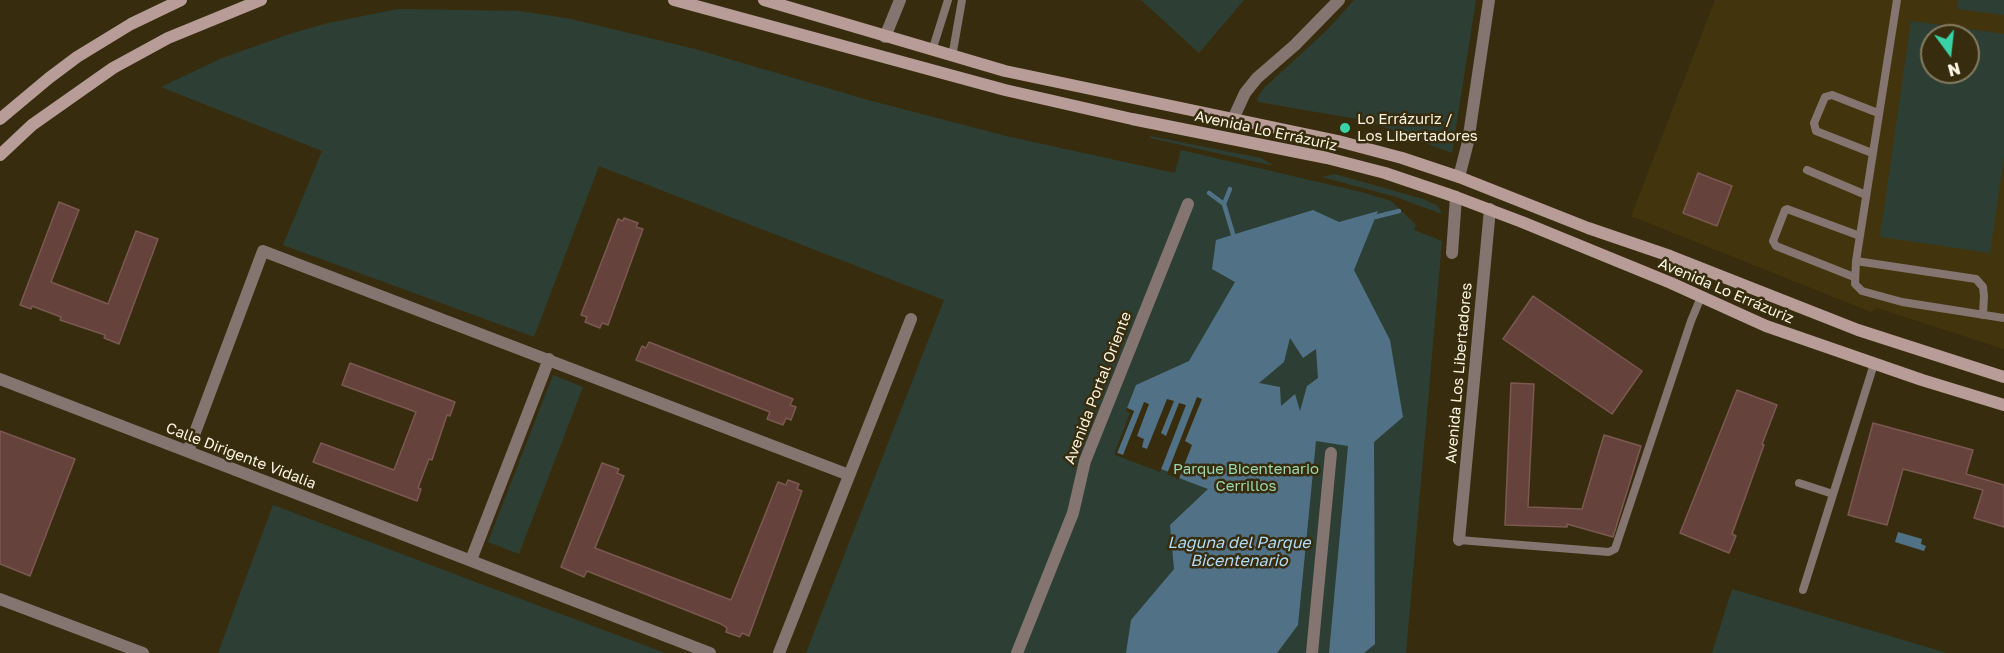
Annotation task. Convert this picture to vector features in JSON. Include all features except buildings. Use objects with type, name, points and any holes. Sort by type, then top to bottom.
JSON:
[{"type":"main road","points":[[0,119],[77,57],[131,24],[181,0]]},
{"type":"main road","points":[[0,155],[32,125],[113,68],[168,38],[260,0]]},
{"type":"main road","name":"Avenida Lo Errázuriz","points":[[674,0],[1014,92],[1132,119],[1347,163],[1404,179],[1490,209],[1766,326],[1874,364],[2004,405]]},
{"type":"main road","name":"Avenida Lo Errázuriz","points":[[764,0],[952,57],[1055,82],[1363,147],[1459,177],[1848,326],[2004,377]]},
{"type":"street","points":[[885,37],[900,0]]},
{"type":"street","points":[[1233,119],[1245,93],[1257,78],[1295,45],[1339,0]]},
{"type":"street","points":[[1459,177],[1468,142],[1489,0]]},
{"type":"street","points":[[1452,253],[1456,197]]},
{"type":"street","name":"Avenida Portal Oriente","points":[[1017,653],[1072,513],[1085,460],[1188,204]]},
{"type":"street","name":"Avenida Los Libertadores","points":[[1459,540],[1490,209]]},
{"type":"street","points":[[188,451],[263,251],[849,475]]},
{"type":"street","points":[[779,653],[911,319]]},
{"type":"street","points":[[471,560],[549,359]]},
{"type":"street","name":"Calle Dirigente Vidalia","points":[[0,379],[710,653]]},
{"type":"street","points":[[1312,653],[1331,453]]},
{"type":"street","points":[[0,599],[143,653]]},
{"type":"lane","points":[[932,51],[948,0]]},
{"type":"lane","points":[[952,57],[962,0]]},
{"type":"lane","points":[[1897,0],[1856,261],[1855,284],[1862,291],[1902,302],[2004,318]]},
{"type":"lane","points":[[1872,153],[1816,131],[1814,123],[1826,96],[1832,95],[1878,113]]},
{"type":"lane","points":[[1807,170],[1866,195]]},
{"type":"lane","points":[[1854,277],[1776,246],[1773,241],[1787,209],[1860,236]]},
{"type":"lane","points":[[1856,261],[1976,279],[1983,287],[1983,315]]},
{"type":"lane","points":[[1459,540],[1609,552],[1615,549],[1701,297]]},
{"type":"lane","points":[[1803,590],[1874,364]]},
{"type":"lane","points":[[1799,483],[1833,494]]},
{"type":"shaded area","points":[[1715,0],[2004,0],[2004,349],[1877,308],[1871,312],[1631,216]]},
{"type":"green space","points":[[1141,0],[1244,0],[1199,53]]},
{"type":"green space","points":[[1354,0],[1476,0],[1452,153],[1368,121],[1258,102],[1257,98],[1265,87],[1327,30]]},
{"type":"green space","points":[[1958,0],[2004,0],[2004,15],[1957,9]]},
{"type":"green space","name":"Parque Bicentenario Cerrillos","points":[[398,9],[520,11],[571,19],[695,49],[868,100],[1006,136],[1175,173],[1181,150],[1391,201],[1416,225],[1414,230],[1442,241],[1406,653],[806,653],[944,300],[599,166],[534,337],[283,245],[322,151],[161,87],[222,58],[293,33],[328,23]]},
{"type":"green space","points":[[1911,21],[1932,24],[1920,24],[1920,84],[1980,84],[1980,31],[2004,34],[2004,157],[1990,253],[1880,237]]},
{"type":"green space","points":[[1150,136],[1261,158],[1274,166],[1150,138]]},
{"type":"green space","points":[[1335,174],[1423,199],[1438,206],[1442,214],[1396,197],[1322,177]]},
{"type":"green space","points":[[553,375],[583,387],[519,554],[488,542]]},
{"type":"green space","points":[[273,505],[478,583],[665,653],[218,653]]},
{"type":"green space","points":[[1732,589],[1947,653],[1712,653]]},
{"type":"water","name":"Laguna del Parque Bicentenario","points":[[1313,210],[1339,222],[1378,211],[1354,270],[1390,340],[1403,417],[1374,442],[1375,644],[1364,653],[1329,653],[1348,446],[1316,441],[1298,625],[1277,653],[1126,653],[1131,620],[1174,569],[1170,525],[1208,489],[1117,453],[1134,411],[1127,408],[1136,385],[1189,361],[1235,282],[1212,269],[1216,240]],"holes":[[[1290,338],[1303,358],[1316,349],[1318,378],[1307,386],[1300,411],[1295,394],[1281,406],[1280,387],[1259,383],[1284,362]]]},
{"type":"water","points":[[1898,532],[1922,539],[1921,544],[1926,546],[1924,551],[1895,542]]},
{"type":"pier","points":[[1197,397],[1202,399],[1185,441],[1192,445],[1178,481],[1167,474]]},
{"type":"pier","points":[[1167,399],[1174,401],[1161,433],[1166,436],[1179,403],[1186,405],[1160,472],[1115,455],[1130,413],[1126,411],[1127,408],[1134,411],[1117,453],[1123,455],[1144,402],[1149,404],[1137,436],[1144,439],[1142,447],[1147,449]]},
{"type":"waterway","points":[[1224,204],[1230,189]]},
{"type":"waterway","points":[[1209,193],[1224,204],[1233,234]]},
{"type":"waterway","points":[[1375,217],[1399,211]]},
{"type":"place","name":"Lo Errázuriz / Los Libertadores","points":[[1345,128]]}]
